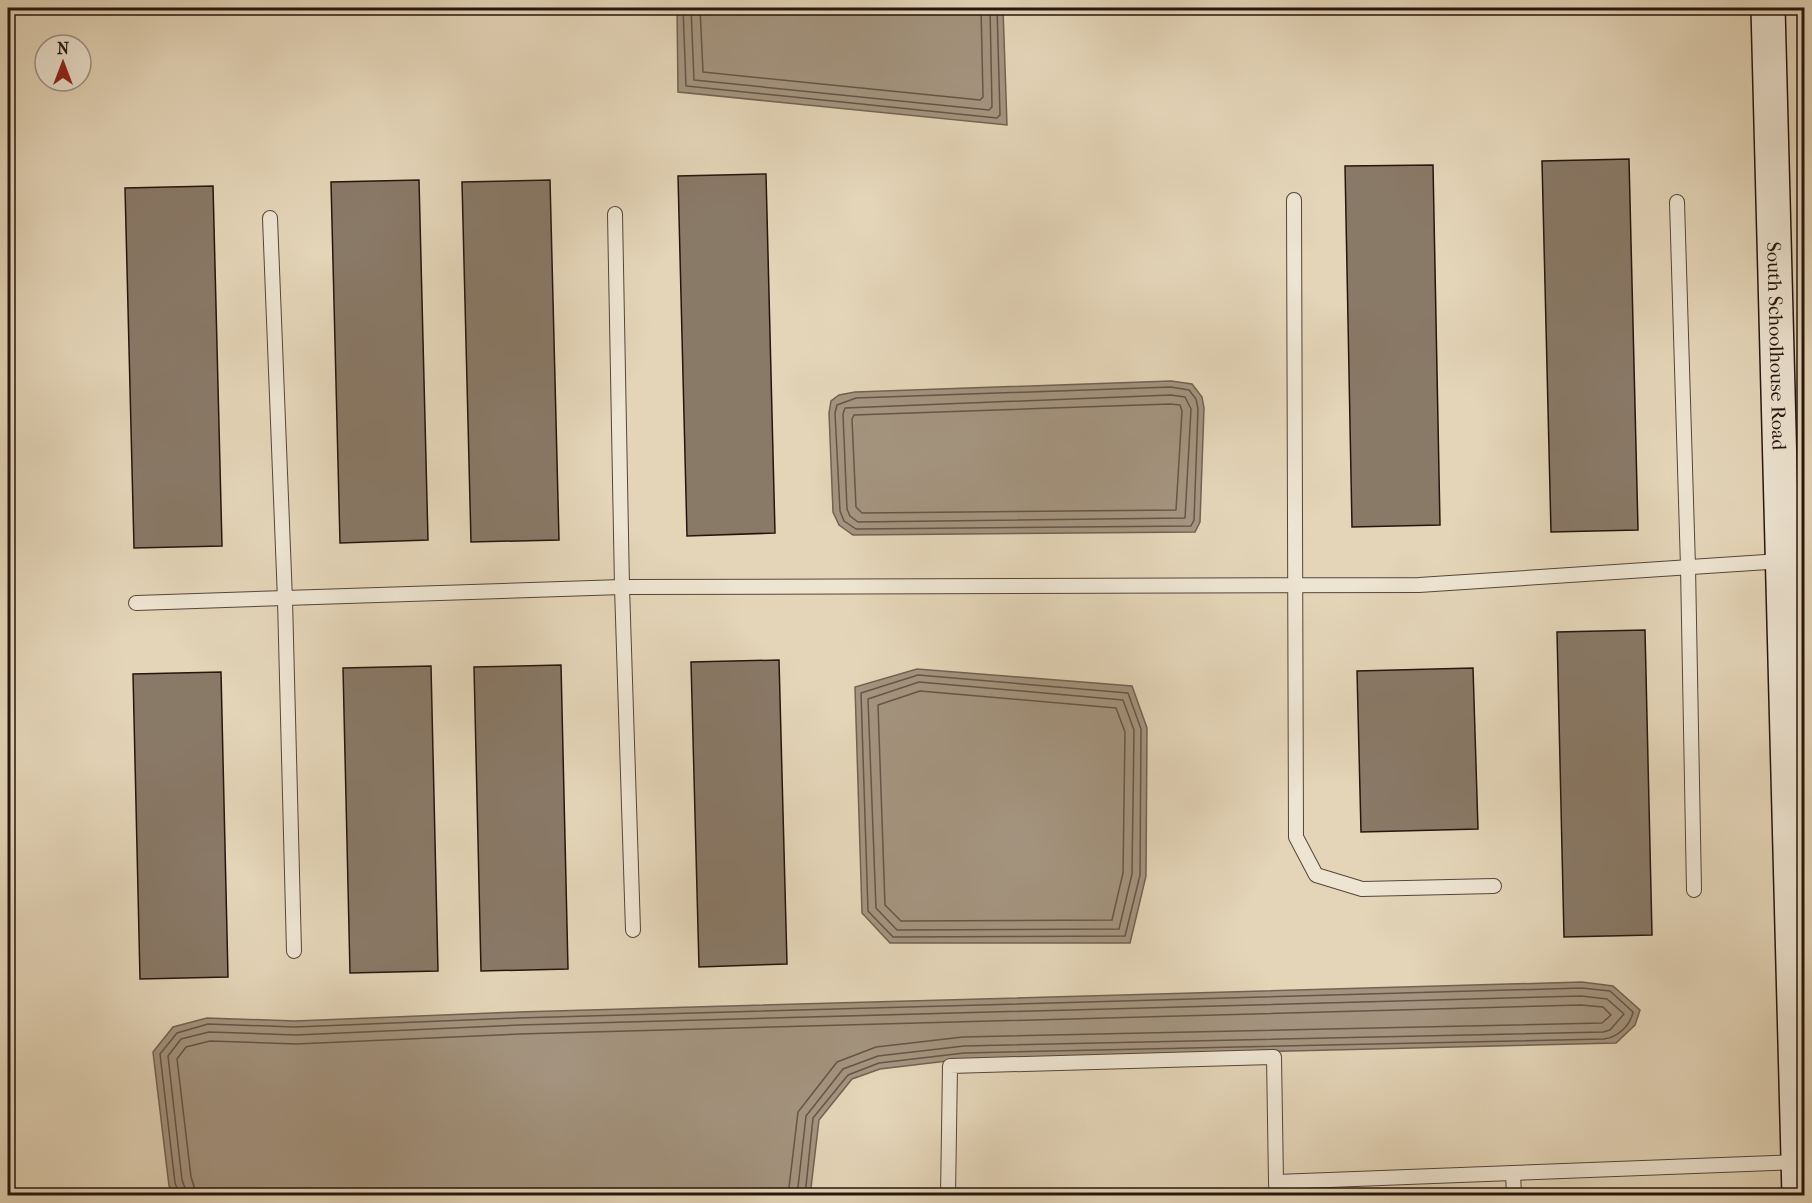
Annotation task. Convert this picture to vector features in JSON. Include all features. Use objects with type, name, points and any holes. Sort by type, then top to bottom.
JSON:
[{"type":"street","name":"South Schoolhouse Road","points":[[1768,8],[1784,682],[1800,1037],[1800,1196]]},
{"type":"lane","points":[[1294,200],[1296,837],[1316,875],[1362,889],[1494,886]]},
{"type":"lane","points":[[1677,202],[1689,567],[1694,890]]},
{"type":"lane","points":[[615,214],[622,587],[633,930]]},
{"type":"lane","points":[[270,218],[285,600],[294,951]]},
{"type":"lane","points":[[136,603],[285,600],[622,587],[1419,585],[1782,561]]},
{"type":"lane","points":[[948,1196],[950,1066],[1275,1058],[1277,1189],[1513,1173],[1799,1162]]},
{"type":"lane","points":[[1513,1173],[1514,1196]]},
{"type":"water","points":[[677,8],[1003,8],[1007,125],[678,92]]},
{"type":"water","points":[[1171,381],[1192,384],[1202,397],[1204,408],[1200,522],[1195,532],[853,535],[839,525],[833,512],[829,413],[831,401],[839,395],[855,392]]},
{"type":"water","points":[[917,669],[1132,686],[1147,728],[1146,876],[1130,943],[890,943],[862,913],[855,687]]},
{"type":"water","points":[[1582,982],[1613,986],[1640,1010],[1635,1025],[1616,1043],[964,1059],[880,1069],[852,1079],[819,1120],[810,1196],[176,1195],[169,1186],[153,1052],[173,1027],[207,1018],[295,1021],[518,1012]]},
{"type":"building","points":[[1629,159],[1638,530],[1551,532],[1542,161]]},
{"type":"building","points":[[1433,165],[1440,525],[1352,527],[1345,166]]},
{"type":"building","points":[[766,174],[775,533],[687,536],[678,176]]},
{"type":"building","points":[[419,180],[428,540],[340,543],[331,182]]},
{"type":"building","points":[[550,180],[559,540],[471,542],[462,182]]},
{"type":"building","points":[[213,186],[222,546],[134,548],[125,188]]},
{"type":"building","points":[[1645,630],[1652,935],[1564,937],[1557,632]]},
{"type":"building","points":[[779,660],[787,964],[699,967],[691,662]]},
{"type":"building","points":[[561,665],[568,969],[481,971],[474,667]]},
{"type":"building","points":[[431,666],[438,971],[350,973],[343,668]]},
{"type":"building","points":[[1473,668],[1478,829],[1361,832],[1357,671]]},
{"type":"building","points":[[221,672],[228,977],[140,979],[133,674]]}]
